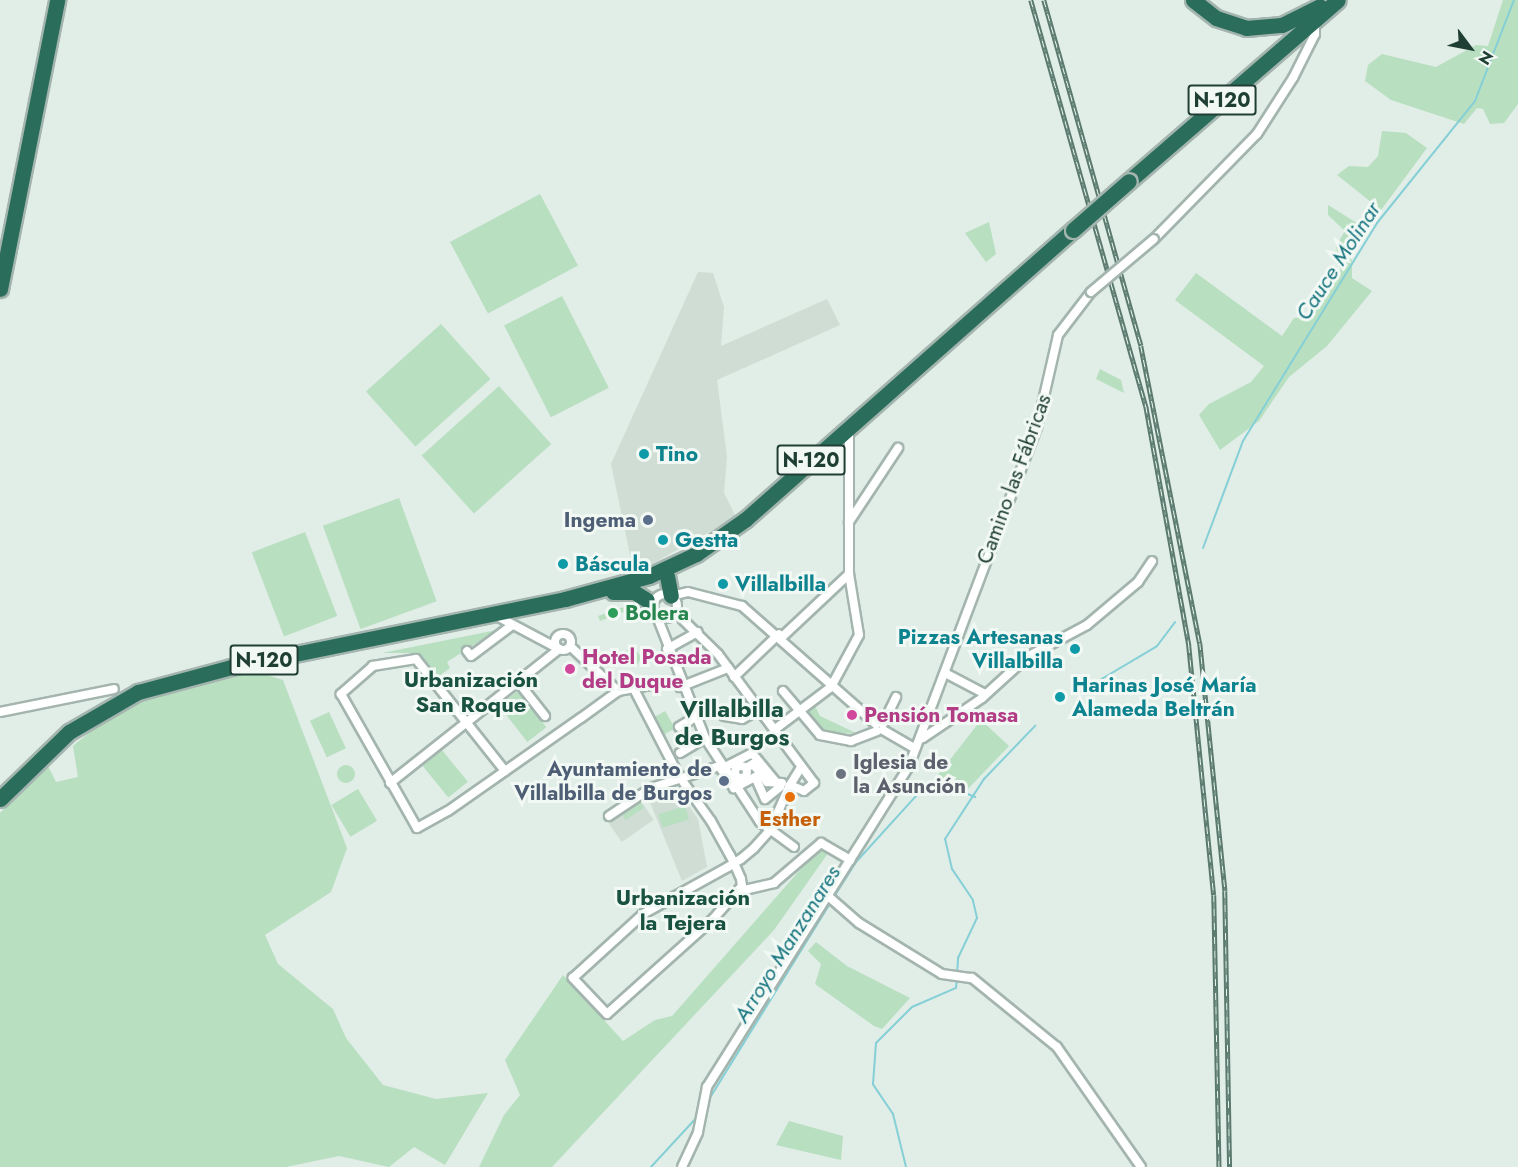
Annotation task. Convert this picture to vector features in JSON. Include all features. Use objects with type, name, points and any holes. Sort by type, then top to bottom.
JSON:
[{"type":"highway","points":[[0,289],[57,0]]},
{"type":"highway","points":[[1193,0],[1227,23],[1261,28],[1292,22],[1327,0]]},
{"type":"highway","name":"N-120","points":[[663,576],[705,555],[1338,0]]},
{"type":"highway","name":"N-120","points":[[0,800],[69,732],[138,692],[615,589],[696,554],[736,526]]},
{"type":"highway","points":[[615,589],[663,576],[696,554]]},
{"type":"highway","points":[[615,589],[634,592],[649,601],[663,576]]},
{"type":"highway","points":[[663,576],[673,609]]},
{"type":"street","name":"Camino las Fábricas","points":[[922,739],[1037,427],[1058,335],[1091,292],[1154,240],[1257,134],[1293,78],[1315,34],[1315,20]]},
{"type":"street","points":[[774,730],[831,687],[859,635],[849,574],[849,428]]},
{"type":"street","points":[[849,522],[898,448]]},
{"type":"street","name":"Camino las Fábricas","points":[[682,1167],[700,1116],[701,1103],[831,898],[851,860],[909,766],[914,748],[922,739],[985,694],[1027,657],[1087,625],[1138,582],[1152,561]]},
{"type":"street","points":[[734,677],[849,574]]},
{"type":"street","points":[[692,593],[735,603],[781,636],[831,687],[880,727],[914,748]]},
{"type":"street","points":[[660,632],[673,609],[692,593]]},
{"type":"street","points":[[673,609],[692,593]]},
{"type":"street","points":[[649,601],[658,597],[698,632],[728,668],[800,769],[815,782],[804,791],[767,782],[750,766]]},
{"type":"street","points":[[649,601],[673,609]]},
{"type":"street","points":[[649,601],[679,684],[705,738],[770,830],[794,847]]},
{"type":"street","points":[[492,614],[511,626],[558,648]]},
{"type":"street","points":[[467,651],[471,656],[511,626]]},
{"type":"street","points":[[667,649],[698,632]]},
{"type":"street","points":[[536,638],[556,638],[567,635],[570,646],[618,691]]},
{"type":"street","points":[[556,638],[558,648]]},
{"type":"street","points":[[390,783],[468,723],[558,648],[570,646]]},
{"type":"street","points":[[505,771],[416,659],[378,663],[348,685],[342,698],[417,828],[505,771],[618,691],[679,684],[728,668]]},
{"type":"street","points":[[946,674],[985,694]]},
{"type":"street","points":[[519,682],[545,716]]},
{"type":"street","points":[[0,712],[114,689]]},
{"type":"street","points":[[634,689],[679,776],[734,863],[740,891]]},
{"type":"street","points":[[783,691],[798,713],[824,737],[851,741],[880,727],[896,697]]},
{"type":"street","points":[[724,716],[742,719],[758,710]]},
{"type":"street","points":[[679,727],[694,718]]},
{"type":"street","points":[[680,753],[705,738]]},
{"type":"street","points":[[609,816],[679,776],[723,766],[752,753]]},
{"type":"street","points":[[734,777],[743,777],[750,766],[752,753]]},
{"type":"street","points":[[752,753],[778,784]]},
{"type":"street","points":[[723,766],[734,777],[738,787]]},
{"type":"street","points":[[800,769],[789,786],[770,830],[734,863],[643,914],[573,978],[607,1014],[740,891],[774,883],[821,843],[851,860]]},
{"type":"street","points":[[738,787],[755,777],[765,799],[778,784]]},
{"type":"street","points":[[831,898],[868,929],[952,977],[964,977],[1057,1047],[1141,1167]]},
{"type":"shaded area","points":[[698,272],[713,273],[724,307],[721,346],[827,299],[840,325],[717,380],[727,457],[724,493],[736,517],[634,574],[611,464]]},
{"type":"shaded area","points":[[673,784],[698,819],[707,867],[682,881],[647,795]]},
{"type":"shaded area","points":[[640,800],[654,820],[622,842],[608,822]]},
{"type":"green space","points":[[1503,0],[1518,0],[1518,104],[1504,123],[1490,124],[1483,109],[1477,108],[1464,124],[1391,100],[1365,81],[1368,65],[1382,54],[1436,67],[1476,45],[1488,46]]},
{"type":"green space","points":[[1382,131],[1406,133],[1427,148],[1381,210],[1337,175],[1349,166],[1368,167],[1378,156]]},
{"type":"green space","points":[[540,194],[578,266],[488,313],[450,242]]},
{"type":"green space","points":[[1328,205],[1368,230],[1352,256],[1352,278],[1372,291],[1327,346],[1289,377],[1259,421],[1220,450],[1199,415],[1209,404],[1251,382],[1264,366],[1175,300],[1196,273],[1282,336],[1294,318],[1308,317],[1341,274],[1336,246],[1345,231],[1328,215]]},
{"type":"green space","points":[[989,222],[996,254],[986,262],[965,233]]},
{"type":"green space","points":[[562,296],[609,388],[551,417],[504,326]]},
{"type":"green space","points":[[441,324],[491,379],[415,447],[366,392]]},
{"type":"green space","points":[[1100,369],[1121,380],[1124,393],[1096,379]]},
{"type":"green space","points":[[499,386],[551,444],[474,514],[422,456]]},
{"type":"green space","points":[[399,498],[437,601],[361,629],[323,526]]},
{"type":"green space","points":[[305,532],[337,616],[284,636],[252,552]]},
{"type":"green space","name":"Bolera","points":[[627,606],[629,610],[600,621],[598,616]]},
{"type":"green space","points":[[497,630],[447,662],[450,668],[439,676],[419,653],[382,653]]},
{"type":"green space","points":[[627,649],[635,649],[640,654],[638,665],[627,667],[622,662],[622,654]]},
{"type":"green space","points":[[255,671],[283,680],[347,848],[331,892],[265,935],[278,964],[333,1009],[346,1038],[383,1085],[436,1099],[488,1093],[445,1165],[414,1147],[389,1167],[339,1156],[286,1167],[0,1167],[0,813],[47,764],[56,782],[78,777],[73,746],[108,717],[148,697]]},
{"type":"green space","points":[[518,691],[546,727],[527,742],[499,706]]},
{"type":"green space","points":[[815,706],[820,716],[858,734],[822,731],[807,713]]},
{"type":"green space","points":[[665,711],[675,728],[662,736],[652,718]]},
{"type":"green space","points":[[329,712],[346,748],[327,757],[310,721]]},
{"type":"green space","points":[[981,720],[1009,746],[964,793],[938,775]]},
{"type":"green space","points":[[442,750],[468,782],[448,798],[423,766]]},
{"type":"green space","points":[[342,765],[350,765],[355,770],[353,781],[342,783],[337,778],[337,770]]},
{"type":"green space","points":[[358,789],[377,821],[350,837],[331,805]]},
{"type":"green space","points":[[640,802],[644,808],[626,820],[622,814]]},
{"type":"green space","points":[[685,806],[689,819],[662,828],[658,814]]},
{"type":"green space","points":[[820,847],[831,849],[774,930],[552,1167],[479,1167],[504,1115],[520,1095],[505,1060],[563,975],[623,1041],[655,1020],[672,1016]]},
{"type":"green space","points":[[816,942],[847,966],[910,998],[882,1029],[874,1026],[815,984],[821,964],[808,951]]},
{"type":"green space","points":[[789,1121],[843,1136],[841,1160],[776,1145]]},
{"type":"waterway","name":"Cauce Molinar","points":[[1203,548],[1243,441],[1377,223],[1475,101],[1514,0]]},
{"type":"waterway","name":"Cauce Molinar","points":[[1078,693],[1157,646],[1175,622]]},
{"type":"waterway","name":"Cauce Molinar","points":[[957,974],[958,958],[977,918],[973,900],[952,869],[945,839],[984,779],[1035,726]]},
{"type":"waterway","name":"Arroyo Manzanares","points":[[834,897],[856,862],[917,795],[937,782],[975,797]]},
{"type":"waterway","name":"Arroyo Manzanares","points":[[708,1101],[831,902]]},
{"type":"waterway","name":"Cauce Molinar","points":[[906,1167],[893,1114],[873,1084],[876,1043],[912,1007],[956,988],[957,979]]},
{"type":"waterway","name":"Arroyo Manzanares","points":[[651,1167],[698,1116]]},
{"type":"railway","points":[[1031,0],[1146,406],[1189,646],[1214,895],[1219,1167]]},
{"type":"railway","points":[[1044,0],[1141,346],[1200,643],[1225,891],[1230,1167]]},
{"type":"place","name":"Tino","points":[[644,454]]},
{"type":"place","name":"Ingema","points":[[648,520]]},
{"type":"place","name":"Gestta","points":[[663,540]]},
{"type":"place","name":"Báscula","points":[[563,564]]},
{"type":"place","name":"Villalbilla","points":[[723,584]]},
{"type":"place","name":"Bolera","points":[[613,613]]},
{"type":"place","name":"Pizzas Artesanas Villalbilla","points":[[1075,649]]},
{"type":"place","name":"Hotel Posada del Duque","points":[[570,669]]},
{"type":"place","name":"Harinas José María Alameda Beltrán","points":[[1060,697]]},
{"type":"place","name":"Pensión Tomasa","points":[[852,715]]},
{"type":"place","name":"Iglesia de la Asunción","points":[[841,774]]},
{"type":"place","name":"Ayuntamiento de Villalbilla de Burgos","points":[[724,781]]},
{"type":"place","name":"Esther","points":[[790,797]]},
{"type":"district","name":"Urbanización San Roque","points":[[471,692]]},
{"type":"district","name":"Villalbilla de Burgos","points":[[732,723]]},
{"type":"district","name":"Urbanización la Tejera","points":[[683,910]]}]
